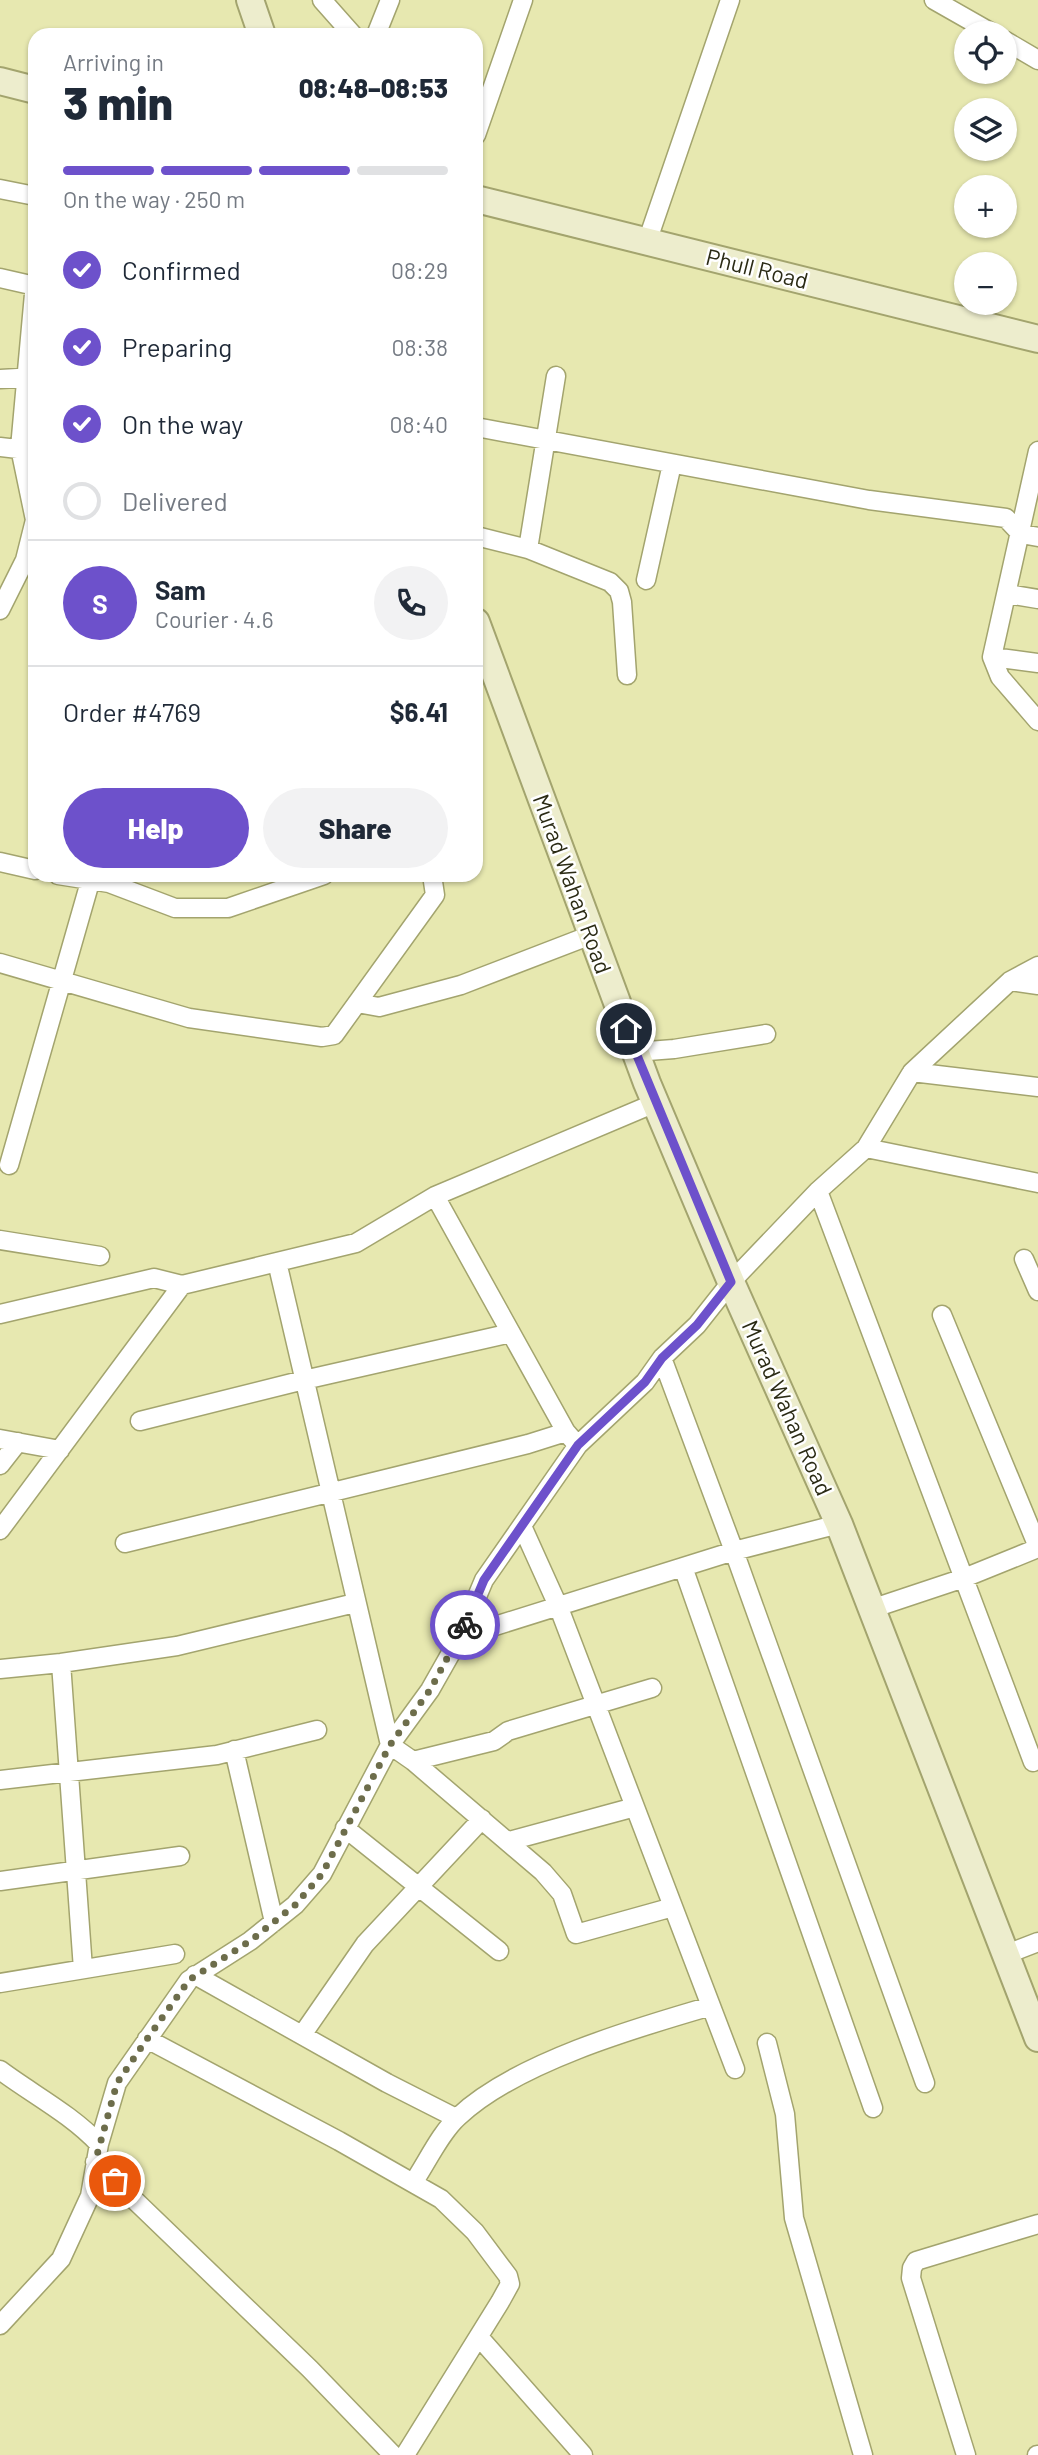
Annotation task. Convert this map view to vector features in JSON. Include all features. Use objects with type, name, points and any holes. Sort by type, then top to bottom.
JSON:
[{"type":"street","points":[[250,0],[260,28]]},
{"type":"street","points":[[322,0],[347,28]]},
{"type":"street","points":[[379,28],[390,0]]},
{"type":"street","points":[[483,115],[523,0]]},
{"type":"street","points":[[647,242],[730,0]]},
{"type":"street","points":[[934,0],[971,21]]},
{"type":"street","points":[[1017,48],[1038,60]]},
{"type":"street","points":[[0,81],[28,88]]},
{"type":"street","points":[[0,189],[28,195]]},
{"type":"street","name":"Phull Road","points":[[483,201],[1038,339]]},
{"type":"street","points":[[0,278],[28,284]]},
{"type":"street","points":[[528,549],[556,376]]},
{"type":"street","points":[[0,379],[28,378]]},
{"type":"street","points":[[0,447],[27,450],[28,426]]},
{"type":"street","points":[[483,428],[869,500],[1006,518],[1029,535]]},
{"type":"street","points":[[1037,460],[1029,535],[1007,594],[992,657],[1000,677],[1037,720]]},
{"type":"street","points":[[646,580],[672,464]]},
{"type":"street","points":[[483,538],[528,549],[610,582],[619,591],[622,602],[627,674]]},
{"type":"street","points":[[0,610],[25,560],[28,548]]},
{"type":"street","points":[[1007,594],[1038,599]]},
{"type":"street","name":"Murad Wahan Road","points":[[483,641],[655,1103],[874,1608],[1038,2038]]},
{"type":"street","points":[[992,657],[1038,663]]},
{"type":"street","points":[[0,862],[28,868]]},
{"type":"street","points":[[9,1165],[91,882]]},
{"type":"street","points":[[106,882],[142,893],[176,908],[228,908],[304,882]]},
{"type":"street","points":[[0,963],[189,1018],[322,1037],[334,1035],[435,895],[433,882]]},
{"type":"street","points":[[357,1003],[379,1007],[461,985],[591,935]]},
{"type":"street","points":[[0,2326],[61,2259],[90,2196],[99,2144],[117,2083],[189,1980],[250,1941],[274,1922],[295,1905],[322,1874],[390,1745],[430,1690],[460,1637],[484,1580],[522,1526],[572,1439],[645,1382],[662,1358],[697,1325],[731,1282],[818,1191],[866,1148],[912,1072],[1010,981],[1038,966]]},
{"type":"street","points":[[1010,981],[1038,985]]},
{"type":"street","points":[[635,1052],[674,1049],[766,1034]]},
{"type":"street","points":[[912,1072],[1038,1087]]},
{"type":"street","points":[[0,1314],[154,1278],[182,1285],[356,1243],[435,1196],[655,1103]]},
{"type":"street","points":[[866,1148],[1038,1183]]},
{"type":"street","points":[[818,1191],[1033,1762]]},
{"type":"street","points":[[435,1196],[572,1439]]},
{"type":"street","points":[[0,1240],[100,1256]]},
{"type":"street","points":[[1024,1259],[1038,1291]]},
{"type":"street","points":[[277,1262],[390,1745],[413,1761],[543,1872],[562,1894],[576,1934],[673,1907]]},
{"type":"street","points":[[0,1530],[182,1285]]},
{"type":"street","points":[[874,1608],[964,1578],[1038,1547],[942,1315]]},
{"type":"street","points":[[141,1421],[304,1380],[511,1334]]},
{"type":"street","points":[[662,1358],[925,2083]]},
{"type":"street","points":[[0,1439],[60,1450]]},
{"type":"street","points":[[125,1543],[528,1444],[572,1439]]},
{"type":"street","points":[[0,1465],[19,1442]]},
{"type":"street","points":[[460,1637],[734,1551],[839,1524]]},
{"type":"street","points":[[522,1526],[559,1608],[735,2069]]},
{"type":"street","points":[[683,1567],[873,2108]]},
{"type":"street","points":[[0,1669],[177,1646],[355,1603]]},
{"type":"street","points":[[61,1663],[83,1969]]},
{"type":"street","points":[[413,1761],[494,1741],[508,1731],[652,1688]]},
{"type":"street","points":[[0,1780],[233,1751],[317,1730]]},
{"type":"street","points":[[233,1751],[274,1922]]},
{"type":"street","points":[[509,1842],[635,1807]]},
{"type":"street","points":[[302,2035],[365,1944],[482,1819]]},
{"type":"street","points":[[345,1828],[499,1951]]},
{"type":"street","points":[[0,1881],[180,1856]]},
{"type":"street","points":[[1007,1954],[1038,1942]]},
{"type":"street","points":[[0,1983],[175,1954]]},
{"type":"street","points":[[195,1975],[456,2118]]},
{"type":"street","points":[[413,2183],[456,2118],[495,2087],[543,2064],[667,2018],[711,2006]]},
{"type":"street","points":[[147,2039],[441,2199],[475,2232],[508,2276],[510,2284],[507,2290],[405,2455]]},
{"type":"street","points":[[767,2043],[785,2115],[794,2218],[863,2455]]},
{"type":"street","points":[[0,2070],[38,2099],[83,2127],[99,2144]]},
{"type":"street","points":[[95,2162],[310,2369],[393,2455]]},
{"type":"street","points":[[966,2455],[911,2278],[912,2267],[916,2261],[1038,2224]]},
{"type":"street","points":[[479,2337],[583,2455]]},
{"type":"way so far","points":[[115,2181],[95,2162],[117,2083],[189,1980],[250,1941],[295,1905],[322,1874],[390,1745],[430,1690],[465,1625]]},
{"type":"route","points":[[465,1625],[484,1580],[578,1445],[645,1382],[662,1358],[697,1325],[731,1282],[626,1029]]}]
